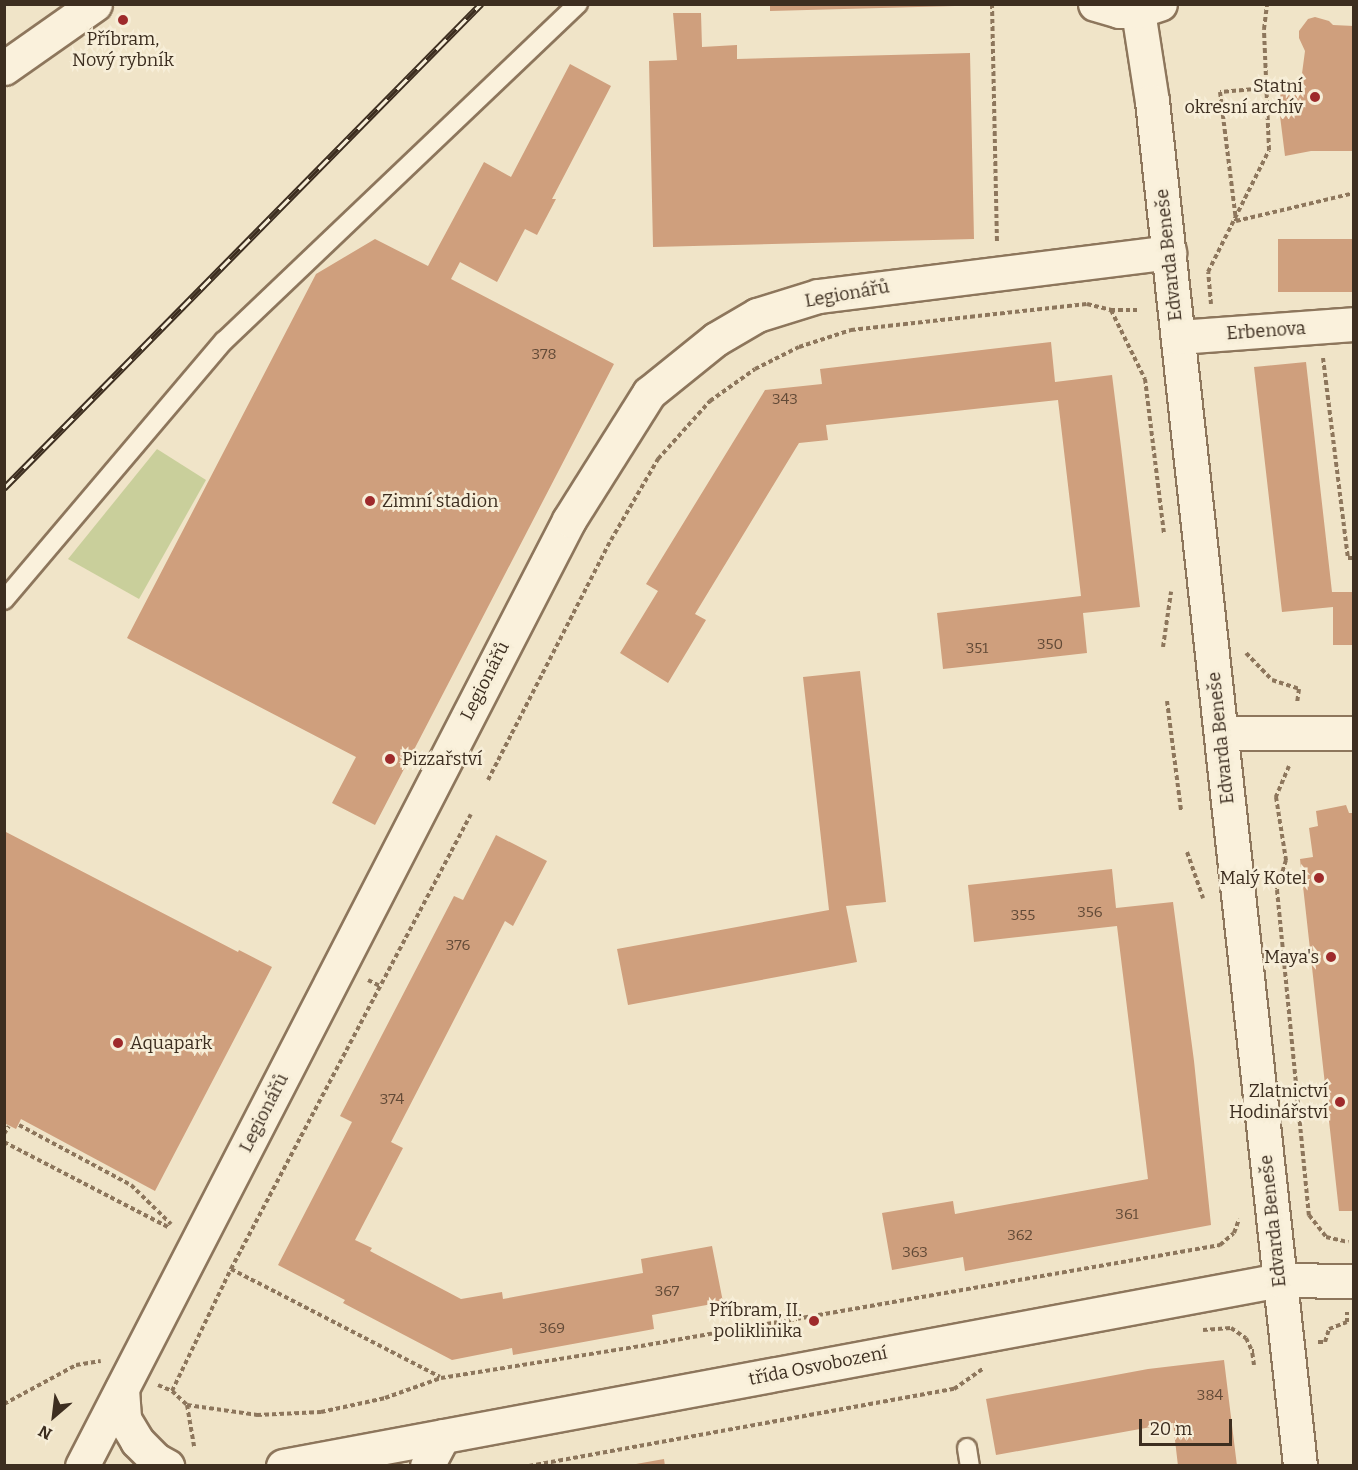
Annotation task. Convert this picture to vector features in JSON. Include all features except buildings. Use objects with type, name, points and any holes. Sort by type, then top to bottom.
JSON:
[{"type":"street","points":[[4,68],[95,4]]},
{"type":"street","points":[[1095,4],[1119,11],[1149,8]]},
{"type":"street","name":"Edvarda Beneše","points":[[1149,8],[1152,101],[1300,1466]]},
{"type":"street","name":"Legionářů","points":[[82,1466],[569,520],[649,393],[675,369],[716,339],[757,315],[818,296],[1169,252]]},
{"type":"street","name":"Erbenova","points":[[1178,337],[1353,324]]},
{"type":"street","points":[[1221,733],[1353,733]]},
{"type":"street","name":"třída Osvobození","points":[[306,1464],[443,1436],[1280,1280],[1350,1293]]},
{"type":"street","points":[[126,1381],[124,1419],[132,1434],[156,1460],[181,1460]]},
{"type":"street","points":[[427,1466],[443,1436]]},
{"type":"lane","points":[[4,600],[224,341],[578,4]]},
{"type":"path","points":[[992,4],[997,247]]},
{"type":"path","points":[[1203,307],[1212,308],[1208,272],[1236,221],[1269,150],[1264,29],[1266,4]]},
{"type":"path","points":[[1236,221],[1220,92],[1266,88]]},
{"type":"path","points":[[1236,221],[1353,193]]},
{"type":"path","points":[[488,780],[617,530],[658,459],[710,401],[755,369],[800,347],[851,330],[1087,304],[1111,310],[1137,310]]},
{"type":"path","points":[[1111,310],[1145,379],[1164,538]]},
{"type":"path","points":[[1319,327],[1348,558],[1353,558]]},
{"type":"path","points":[[1162,646],[1171,594],[1169,583]]},
{"type":"path","points":[[1245,646],[1247,656],[1272,680],[1299,689],[1283,733],[1293,759],[1276,797],[1286,860],[1277,890],[1309,1215],[1326,1237],[1348,1242]]},
{"type":"path","points":[[1167,701],[1181,811]]},
{"type":"path","points":[[172,1391],[231,1269],[471,813]]},
{"type":"path","points":[[1187,852],[1203,896],[1204,908]]},
{"type":"path","points":[[4,1134],[9,1125]]},
{"type":"path","points":[[19,1125],[131,1185],[180,1233]]},
{"type":"path","points":[[4,1142],[170,1227]]},
{"type":"path","points":[[4,1404],[76,1365],[103,1361],[126,1381],[172,1391],[187,1405],[257,1415],[321,1412],[386,1398],[441,1378],[652,1344],[1220,1245],[1234,1233],[1239,1221],[1238,1209]]},
{"type":"path","points":[[231,1269],[441,1378]]},
{"type":"path","points":[[1312,1342],[1325,1342],[1329,1329],[1347,1322],[1350,1293]]},
{"type":"path","points":[[1213,1328],[1231,1329],[1246,1338],[1252,1351]]},
{"type":"path","points":[[528,1466],[954,1389]]},
{"type":"path","points":[[181,1460],[187,1405]]},
{"type":"green space","points":[[157,449],[206,480],[139,599],[68,559]]},
{"type":"railway","points":[[4,488],[481,4]]},
{"type":"place","name":"Příbram, Nový rybník","points":[[123,20]]},
{"type":"place","name":"Statní okresní archív","points":[[1315,97]]},
{"type":"place","name":"Zimní stadion","points":[[370,501]]},
{"type":"place","name":"Pizzařství","points":[[390,759]]},
{"type":"place","name":"Malý Kotel","points":[[1319,878]]},
{"type":"place","name":"Maya's","points":[[1331,957]]},
{"type":"place","name":"Aquapark","points":[[118,1043]]},
{"type":"place","name":"Zlatnictví Hodinářství","points":[[1340,1102]]},
{"type":"place","name":"Příbram, II. poliklinika","points":[[814,1321]]}]
